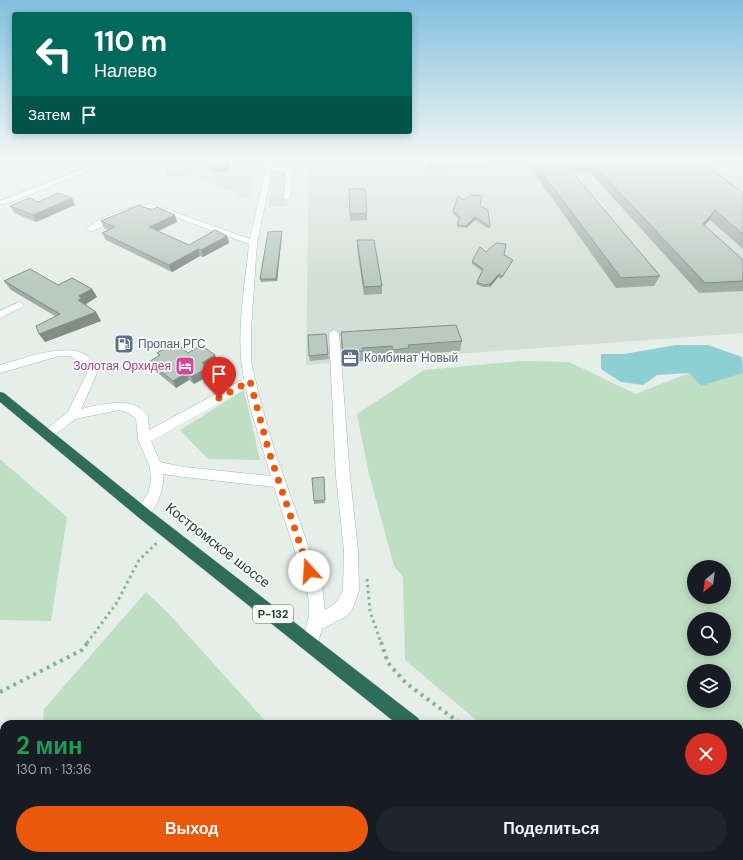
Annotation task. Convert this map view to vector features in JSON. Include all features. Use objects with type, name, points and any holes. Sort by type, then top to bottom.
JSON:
[{"type":"highway","name":"Костромское шоссе","points":[[0,396],[143,513],[310,643],[403,720]]},
{"type":"street","points":[[0,203],[14,199]]},
{"type":"street","points":[[262,199],[253,243],[245,340],[246,362],[256,407],[278,482],[318,599],[316,624],[310,643]]},
{"type":"street","points":[[90,229],[136,207],[145,205],[152,206],[253,243]]},
{"type":"street","points":[[0,315],[19,305]]},
{"type":"street","points":[[316,624],[341,610],[347,602],[351,591],[351,550],[343,477],[338,363],[334,333]]},
{"type":"street","points":[[0,369],[59,353],[72,353],[88,362],[92,373],[72,415],[47,435]]},
{"type":"street","points":[[144,439],[250,381]]},
{"type":"street","points":[[72,415],[119,406],[133,410],[142,417],[144,439],[156,467],[158,481],[154,495],[143,513]]},
{"type":"street","points":[[156,467],[184,472],[278,482]]},
{"type":"path","points":[[0,692],[82,650],[116,604],[139,560],[168,532]]},
{"type":"path","points":[[366,572],[370,611],[388,663],[406,683],[457,720]]},
{"type":"shaded area","points":[[269,199],[288,199],[287,206],[268,207]]},
{"type":"shaded area","points":[[308,199],[743,199],[743,333],[306,365]]},
{"type":"green space","points":[[522,361],[569,362],[636,394],[689,373],[701,385],[743,373],[743,720],[476,720],[405,660],[403,577],[394,566],[369,474],[357,414],[424,370]]},
{"type":"green space","points":[[244,390],[260,460],[208,459],[180,430]]},
{"type":"green space","points":[[0,459],[67,517],[51,621],[0,620]]},
{"type":"green space","points":[[146,592],[168,613],[264,720],[43,720],[44,709]]},
{"type":"water","points":[[676,345],[708,345],[742,357],[743,373],[701,386],[689,373],[657,375],[643,385],[621,382],[601,369],[601,354],[624,354]]},
{"type":"building","points":[[26,199],[32,199],[38,202],[44,199],[69,199],[33,215],[10,206]]},
{"type":"building","points":[[349,199],[366,199],[367,213],[350,214]]},
{"type":"building","points":[[457,199],[481,199],[480,206],[488,210],[490,227],[475,217],[466,226],[457,225],[460,217],[453,211]]},
{"type":"building","points":[[562,199],[595,199],[660,276],[621,278]]},
{"type":"building","points":[[626,199],[743,199],[743,234],[715,210],[703,224],[743,260],[743,281],[705,283]]},
{"type":"building","points":[[139,205],[152,210],[157,207],[175,215],[149,227],[189,245],[215,230],[227,236],[201,250],[198,249],[169,265],[102,233],[115,227],[101,221]]},
{"type":"building","points":[[282,231],[276,279],[260,279],[268,232]]},
{"type":"building","points":[[357,240],[374,240],[382,286],[364,287]]},
{"type":"building","points":[[496,243],[506,244],[504,255],[513,260],[502,277],[499,274],[490,284],[484,285],[477,282],[483,269],[472,261],[480,247],[486,252]]},
{"type":"building","points":[[30,269],[58,285],[72,278],[92,289],[79,296],[82,298],[78,300],[96,312],[39,334],[36,326],[60,314],[4,281]]},
{"type":"building","points":[[456,325],[462,341],[408,345],[409,348],[393,350],[392,346],[362,348],[363,351],[343,353],[341,332]]},
{"type":"building","points":[[326,334],[328,354],[309,356],[308,335]]},
{"type":"building","name":"Золотая Орхидея","points":[[175,342],[188,353],[201,345],[215,355],[202,363],[209,367],[191,377],[186,373],[173,381],[149,362],[160,355],[157,353]]},
{"type":"building","points":[[324,477],[325,500],[314,501],[312,478]]},
{"type":"place","name":"Пропан РГС","points":[[124,344]]},
{"type":"place","name":"Комбинат Новый","points":[[350,358]]},
{"type":"place","name":"Золотая Орхидея","points":[[185,366]]},
{"type":"route","points":[[219,398],[250,381],[278,482],[309,571]]}]
